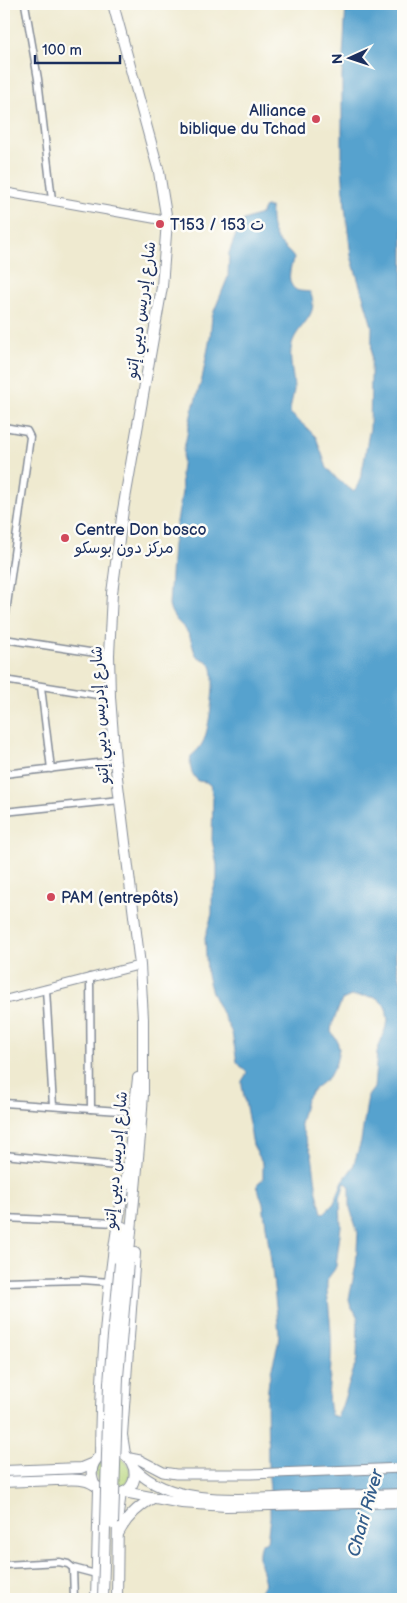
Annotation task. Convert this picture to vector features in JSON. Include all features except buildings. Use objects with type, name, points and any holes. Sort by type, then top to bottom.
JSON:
[{"type":"main road","name":"شارع إدريس ديبي إتنو","points":[[113,4],[159,172],[167,220],[162,287],[123,510],[112,592],[109,655],[115,761],[140,965],[143,1019],[143,1094],[131,1179],[124,1263]]},
{"type":"main road","name":"شارع إدريس ديبي إتنو","points":[[131,1179],[127,1167],[136,1086],[142,1060]]},
{"type":"main road","points":[[96,1599],[97,1487],[91,1470],[97,1459],[103,1355],[117,1223],[131,1179]]},
{"type":"main road","points":[[131,1179],[138,1191],[138,1212],[122,1435],[127,1456],[135,1470],[156,1485],[178,1493],[210,1498],[250,1502],[403,1502]]},
{"type":"main road","points":[[103,1599],[109,1383],[124,1263]]},
{"type":"main road","points":[[110,1599],[124,1263]]},
{"type":"main road","points":[[4,1471],[81,1468],[112,1450],[140,1460],[169,1474],[251,1474],[403,1468]]},
{"type":"main road","points":[[117,1599],[118,1514],[123,1493],[133,1483],[135,1470]]},
{"type":"main road","points":[[4,1482],[86,1481],[110,1494],[123,1493],[197,1505],[403,1494]]},
{"type":"main road","points":[[117,1535],[129,1516],[153,1498]]},
{"type":"street","points":[[25,4],[38,79],[52,200]]},
{"type":"street","points":[[4,192],[167,220]]},
{"type":"street","points":[[4,427],[27,431],[30,437],[4,627]]},
{"type":"street","points":[[4,638],[109,655]]},
{"type":"street","points":[[4,680],[110,697]]},
{"type":"street","points":[[41,686],[51,769]]},
{"type":"street","points":[[4,774],[115,761]]},
{"type":"street","points":[[4,812],[120,800]]},
{"type":"street","points":[[4,1000],[140,965]]},
{"type":"street","points":[[90,978],[91,1109]]},
{"type":"street","points":[[46,989],[53,1106]]},
{"type":"street","points":[[4,1103],[134,1112]]},
{"type":"street","points":[[4,1154],[127,1167]]},
{"type":"street","points":[[4,1218],[117,1223]]},
{"type":"street","points":[[4,1282],[82,1280],[110,1282]]},
{"type":"street","points":[[4,1565],[60,1562],[68,1564],[73,1568],[96,1574]]},
{"type":"street","points":[[73,1568],[74,1599]]},
{"type":"green space","points":[[112,1455],[124,1460],[130,1472],[126,1484],[120,1490],[99,1486],[97,1479],[96,1466]]},
{"type":"water","name":"Chari River","points":[[346,4],[403,4],[403,939],[400,940],[397,946],[396,959],[403,991],[403,1599],[260,1599],[259,1592],[265,1584],[259,1560],[259,1549],[261,1544],[267,1541],[270,1517],[267,1398],[279,1333],[263,1204],[257,1186],[263,1179],[263,1164],[253,1145],[242,1086],[242,1081],[247,1073],[237,1062],[232,1033],[212,993],[207,975],[205,938],[212,914],[212,894],[217,880],[217,865],[212,840],[213,795],[210,785],[206,782],[198,781],[192,773],[190,763],[191,756],[202,744],[208,727],[212,704],[213,672],[208,662],[196,655],[190,637],[173,615],[169,605],[173,545],[182,492],[181,473],[184,449],[192,411],[202,379],[212,316],[228,277],[229,253],[236,234],[244,220],[261,214],[265,207],[270,207],[271,209],[272,227],[275,236],[294,258],[290,274],[292,286],[298,291],[310,292],[313,300],[313,308],[292,344],[291,362],[294,390],[290,413],[316,437],[327,468],[338,480],[353,491],[359,481],[370,429],[372,326],[351,256],[345,206],[342,166],[342,76]],"holes":[[[351,996],[377,998],[386,1007],[388,1021],[377,1052],[374,1088],[368,1096],[361,1141],[353,1167],[343,1181],[334,1203],[325,1213],[322,1213],[312,1155],[300,1124],[306,1100],[313,1090],[329,1077],[336,1063],[339,1049],[337,1040],[331,1032],[332,1025],[342,1000]],[[345,1182],[350,1187],[350,1208],[358,1233],[356,1265],[349,1299],[351,1308],[358,1318],[357,1359],[337,1417],[331,1415],[328,1402],[331,1342],[327,1281],[336,1266],[341,1226],[340,1199]]]},
{"type":"place","name":"Alliance biblique du Tchad","points":[[316,119]]},
{"type":"place","name":"T153 / ت 153","points":[[160,224]]},
{"type":"place","name":"Centre Don bosco مركز دون بوسكو","points":[[65,538]]},
{"type":"place","name":"PAM (entrepôts)","points":[[51,897]]}]
